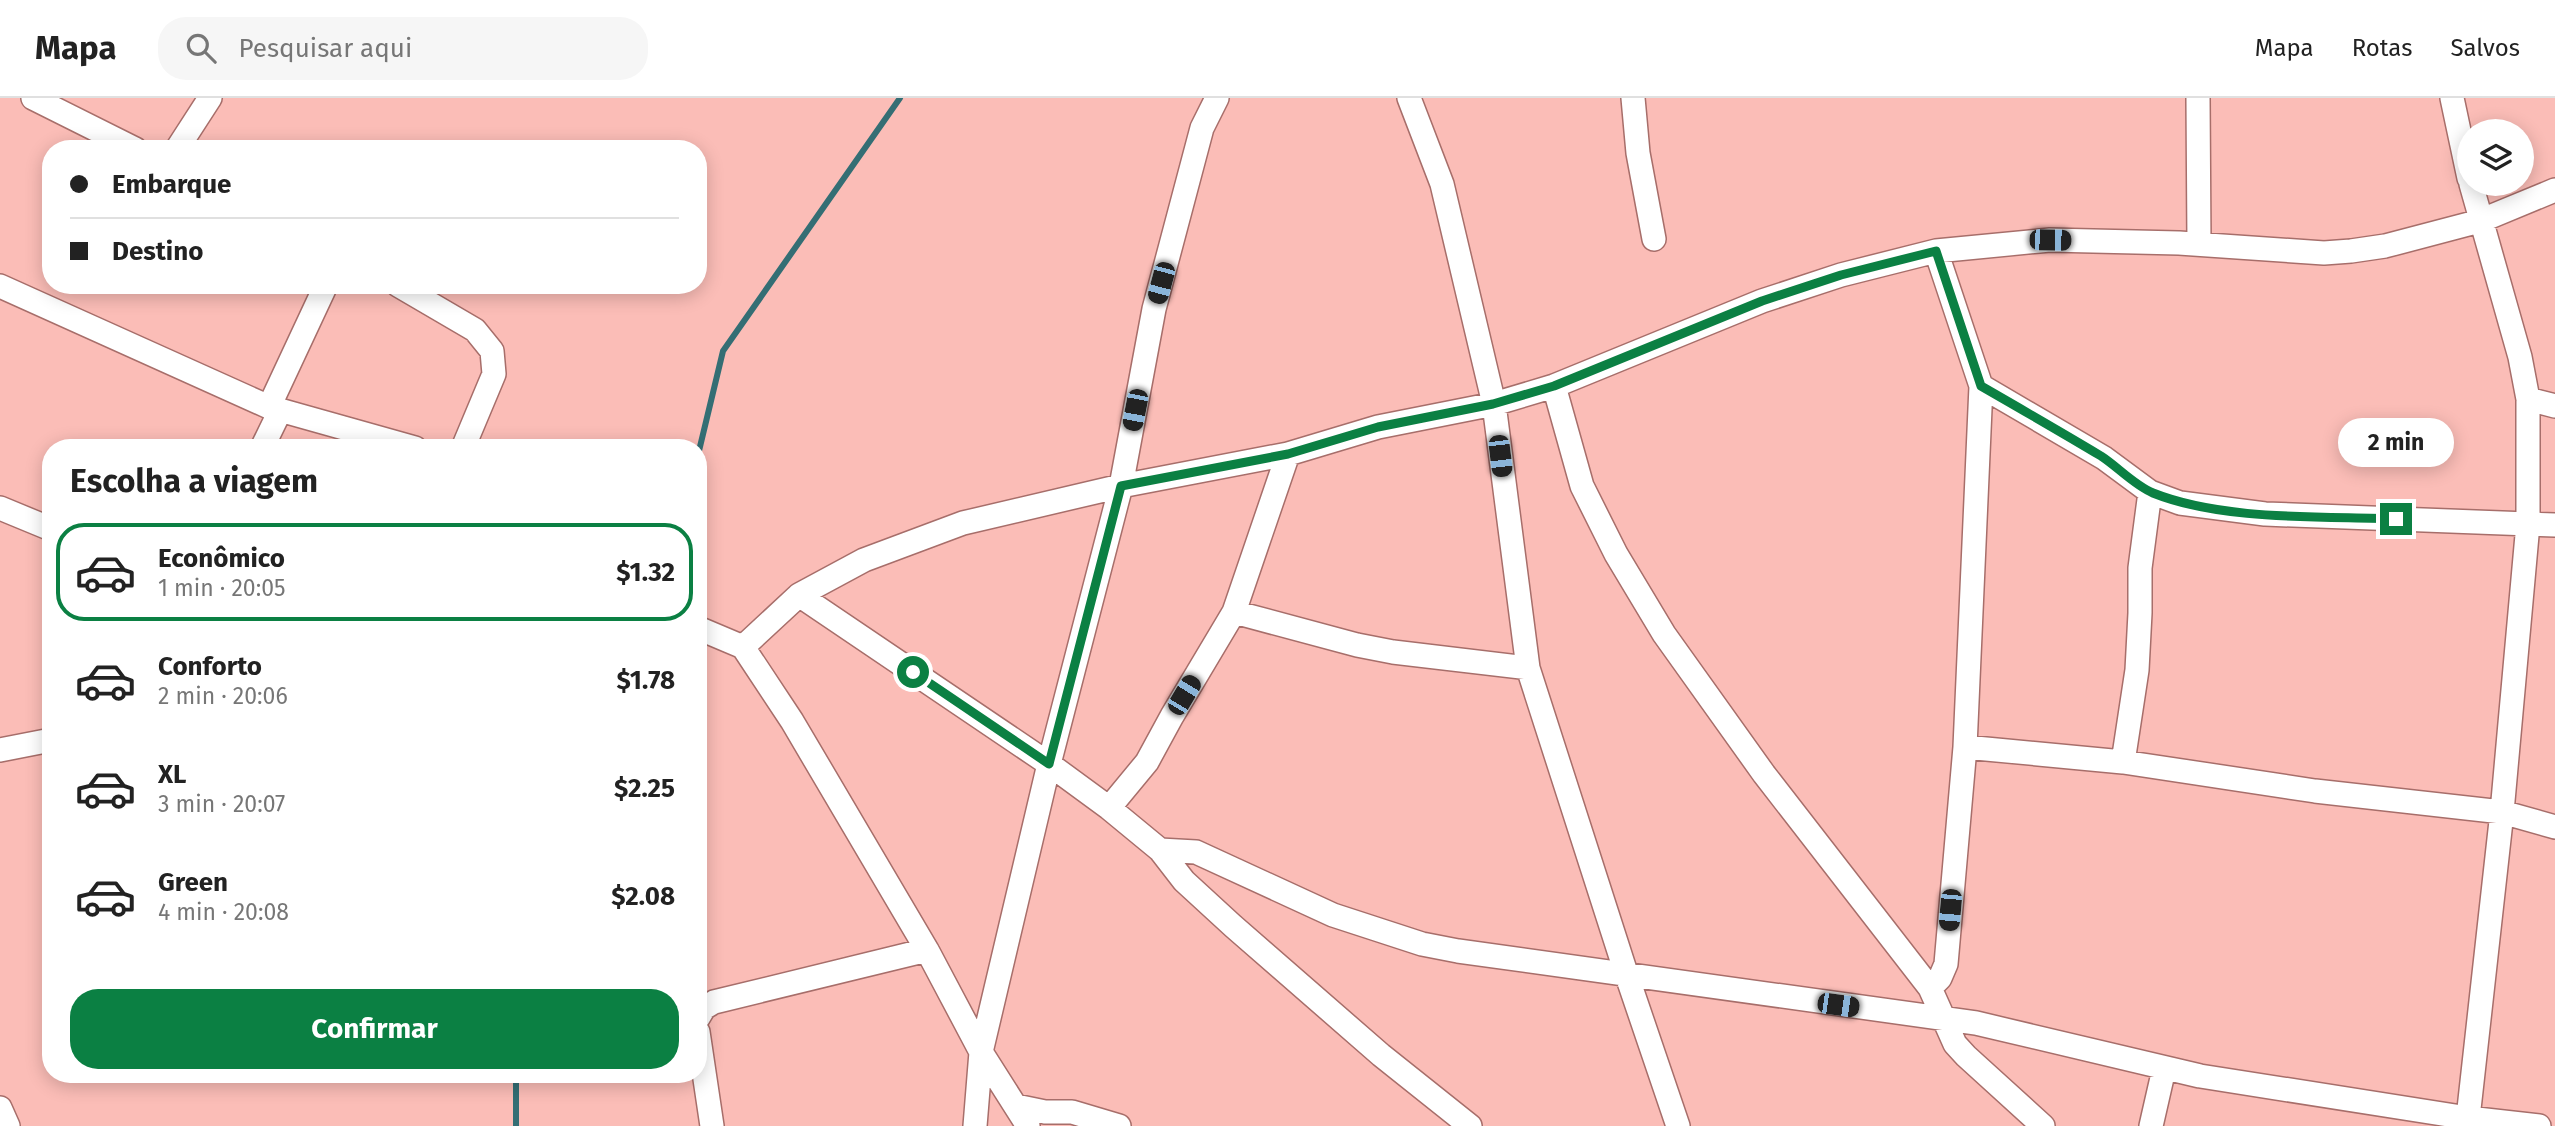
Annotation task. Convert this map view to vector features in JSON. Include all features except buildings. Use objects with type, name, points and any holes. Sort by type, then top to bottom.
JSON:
[{"type":"street","points":[[33,98],[117,140]]},
{"type":"street","points":[[183,140],[210,98]]},
{"type":"street","points":[[975,1126],[981,1052],[1049,764],[1121,486],[1154,309],[1202,128],[1217,98]]},
{"type":"street","points":[[1409,98],[1442,184],[1493,404],[1528,668],[1678,1126]]},
{"type":"street","points":[[1633,98],[1637,153],[1654,239]]},
{"type":"street","points":[[2198,98],[2199,244]]},
{"type":"street","points":[[2452,98],[2457,122]]},
{"type":"street","points":[[743,647],[799,596],[864,560],[963,523],[1121,486],[1288,454],[1378,427],[1493,404],[1554,386],[1762,301],[1841,275],[1936,251],[2050,240],[2199,244],[2324,253],[2351,251],[2385,246],[2480,221],[2555,190]]},
{"type":"street","points":[[2468,1118],[2502,812],[2528,524],[2528,399],[2520,357],[2474,196]]},
{"type":"street","points":[[1930,988],[1940,978],[1946,964],[1965,747],[1981,386],[1936,251]]},
{"type":"street","points":[[0,286],[274,409],[382,439]]},
{"type":"street","points":[[265,439],[274,409],[322,294]]},
{"type":"street","points":[[413,294],[475,330],[492,351],[494,374],[467,439]]},
{"type":"street","points":[[1554,386],[1582,486],[1616,554],[1664,634],[1764,774],[1930,988],[1955,1044],[2043,1126]]},
{"type":"street","points":[[1981,386],[2104,458],[2150,492],[2180,503],[2265,514],[2555,525]]},
{"type":"street","points":[[2528,399],[2555,406]]},
{"type":"street","points":[[1109,808],[1147,762],[1234,612],[1288,454]]},
{"type":"street","points":[[2123,762],[2137,670],[2140,568],[2150,492]]},
{"type":"street","points":[[0,508],[42,524]]},
{"type":"street","points":[[799,596],[1049,764],[1109,808],[1160,850],[1184,881],[1233,926],[1381,1055],[1470,1126]]},
{"type":"street","points":[[1234,612],[1357,645],[1528,668]]},
{"type":"street","points":[[707,632],[743,647],[792,721],[927,950],[981,1052],[1028,1126]]},
{"type":"street","points":[[0,750],[42,742]]},
{"type":"street","points":[[1965,747],[2123,762],[2315,791],[2502,812],[2555,827]]},
{"type":"street","points":[[1160,850],[1196,852],[1308,906],[1422,944],[1627,976],[1976,1024],[2164,1069],[2468,1118],[2539,1126]]},
{"type":"street","points":[[707,1006],[714,1002],[927,950]]},
{"type":"street","points":[[2151,1126],[2164,1069]]},
{"type":"street","points":[[706,1083],[712,1126]]},
{"type":"street","points":[[1016,1106],[1045,1112],[1072,1112],[1119,1126]]},
{"type":"street","points":[[0,1108],[8,1126]]},
{"type":"waterway","points":[[702,439],[723,351],[900,98]]},
{"type":"waterway","points":[[516,1083],[516,1126]]},
{"type":"route","points":[[913,672],[1049,764],[1121,486],[1288,454],[1378,427],[1493,404],[1554,386],[1762,301],[1841,275],[1936,251],[1981,386],[2104,458],[2150,492],[2180,503],[2265,514],[2396,519]]}]
